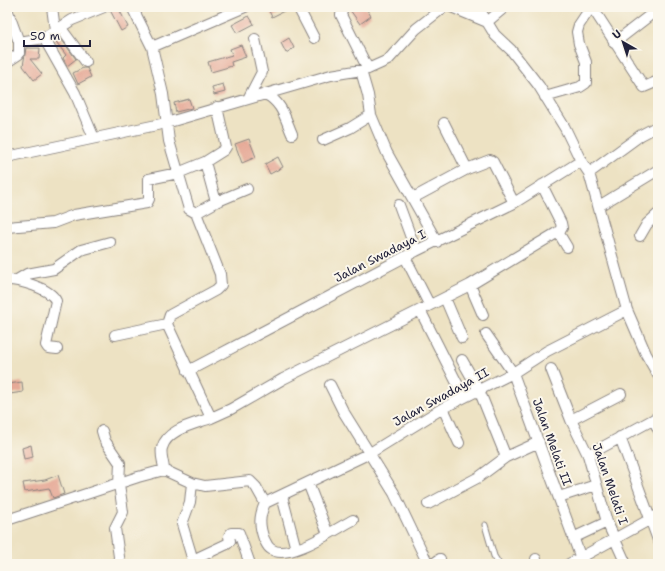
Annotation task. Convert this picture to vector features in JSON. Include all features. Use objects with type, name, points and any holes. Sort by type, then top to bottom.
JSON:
[{"type":"street","points":[[52,7],[57,28],[86,62]]},
{"type":"street","points":[[19,42],[44,38],[57,28],[72,20],[104,7]]},
{"type":"street","points":[[132,7],[152,47],[162,94],[166,123],[178,173],[189,209],[196,213],[220,274],[221,285],[216,290],[170,316],[167,324],[211,418]]},
{"type":"street","points":[[298,7],[314,38]]},
{"type":"street","points":[[342,7],[341,15],[364,70],[371,115],[387,153],[436,242]]},
{"type":"street","points":[[7,157],[166,123],[331,75],[364,70],[388,60],[416,29],[444,7]]},
{"type":"street","points":[[451,7],[487,22]]},
{"type":"street","points":[[478,7],[495,34],[526,68],[545,96],[566,128],[581,161],[589,173],[627,310],[646,354],[658,375]]},
{"type":"street","points":[[487,22],[505,7]]},
{"type":"street","points":[[545,96],[580,87],[586,83],[586,62],[579,44],[577,32],[579,25],[592,7],[644,87],[658,82]]},
{"type":"street","points":[[152,47],[242,8]]},
{"type":"street","points":[[7,9],[19,42],[19,54],[7,62]]},
{"type":"street","points":[[614,43],[658,9]]},
{"type":"street","points":[[44,38],[75,93],[94,138]]},
{"type":"street","points":[[248,98],[262,72],[255,39]]},
{"type":"street","points":[[265,94],[273,98],[280,106],[292,134]]},
{"type":"street","points":[[7,227],[53,223],[74,215],[147,203],[149,199],[149,179],[178,173],[205,162],[224,150],[226,147],[217,107]]},
{"type":"street","points":[[323,140],[350,128],[371,115]]},
{"type":"street","points":[[444,123],[467,169]]},
{"type":"street","points":[[589,173],[641,135],[658,126]]},
{"type":"street","points":[[413,198],[467,169],[490,160],[493,162],[514,203]]},
{"type":"street","name":"Jalan Swadaya I","points":[[188,371],[416,251],[514,203],[581,161]]},
{"type":"street","points":[[205,162],[216,202]]},
{"type":"street","points":[[599,206],[658,171]]},
{"type":"street","points":[[164,470],[161,449],[167,438],[180,429],[231,409],[283,379],[420,310],[429,304],[445,298],[470,285],[558,232],[562,228],[561,222],[542,185]]},
{"type":"street","points":[[196,213],[216,202],[247,189]]},
{"type":"street","points":[[399,205],[416,251]]},
{"type":"street","points":[[640,236],[647,224],[658,214]]},
{"type":"street","points":[[558,232],[567,247]]},
{"type":"street","points":[[12,280],[27,274],[54,269],[81,250],[110,242]]},
{"type":"street","points":[[405,257],[429,304]]},
{"type":"street","points":[[12,280],[45,290],[54,296],[56,300],[46,345],[48,348],[57,349]]},
{"type":"street","points":[[470,285],[483,316]]},
{"type":"street","points":[[445,298],[462,338]]},
{"type":"street","points":[[420,310],[464,397]]},
{"type":"street","name":"Jalan Swadaya II","points":[[265,503],[308,484],[370,453],[443,408],[513,372],[547,351],[627,310]]},
{"type":"street","points":[[116,335],[167,324]]},
{"type":"street","name":"Jalan Melati II","points":[[486,334],[513,372],[582,561]]},
{"type":"street","points":[[462,360],[479,390],[506,457]]},
{"type":"street","name":"Jalan Melati I","points":[[551,369],[571,420],[588,455],[607,522],[626,564]]},
{"type":"street","points":[[330,385],[344,411],[394,493],[428,564]]},
{"type":"street","points":[[571,420],[622,394]]},
{"type":"street","points":[[443,408],[460,443]]},
{"type":"street","points":[[588,455],[620,437],[657,422]]},
{"type":"street","points":[[102,431],[105,441],[120,463],[119,484],[123,512],[115,528],[120,564]]},
{"type":"street","points":[[620,437],[654,518],[658,540]]},
{"type":"street","points":[[428,504],[479,477],[506,457],[539,442]]},
{"type":"street","points":[[7,520],[138,477],[164,470],[192,483],[205,486],[250,481],[256,487],[265,503],[260,514],[259,524],[270,549],[276,552],[284,553],[296,550],[353,520]]},
{"type":"street","points":[[192,483],[190,502],[182,524],[193,562],[210,550],[227,544],[230,541],[231,533],[239,534],[250,564]]},
{"type":"street","points":[[308,484],[328,534]]},
{"type":"street","points":[[559,497],[596,485]]},
{"type":"street","points":[[282,496],[296,550]]},
{"type":"street","points":[[569,564],[582,561],[615,538],[654,518]]},
{"type":"street","points":[[573,538],[607,522]]},
{"type":"lane","points":[[485,525],[494,556],[498,564]]},
{"type":"building","points":[[118,7],[128,27],[121,31],[110,10]]},
{"type":"building","points":[[267,7],[292,7],[272,17]]},
{"type":"building","points":[[354,7],[365,7],[371,16],[360,24],[350,10]]},
{"type":"building","points":[[249,16],[254,24],[237,33],[232,25]]},
{"type":"building","points":[[59,36],[76,59],[67,66],[63,58],[66,55],[54,39]]},
{"type":"building","points":[[289,38],[294,48],[286,53],[281,43]]},
{"type":"building","points":[[241,45],[246,57],[231,62],[232,66],[211,72],[208,62],[232,55],[230,49]]},
{"type":"building","points":[[26,48],[40,48],[39,59],[30,59],[42,74],[34,80],[23,66]]},
{"type":"building","points":[[83,68],[87,68],[91,77],[78,84],[73,73]]},
{"type":"building","points":[[223,84],[225,92],[214,95],[212,87]]},
{"type":"building","points":[[189,99],[192,108],[176,112],[174,103]]},
{"type":"building","points":[[249,139],[256,157],[242,163],[235,144]]},
{"type":"building","points":[[278,157],[283,167],[270,174],[265,164]]},
{"type":"building","points":[[22,382],[23,392],[10,394],[9,384]]},
{"type":"building","points":[[31,445],[33,457],[24,459],[22,448]]},
{"type":"building","points":[[58,475],[64,494],[53,498],[49,488],[25,492],[23,483],[45,480]]}]
